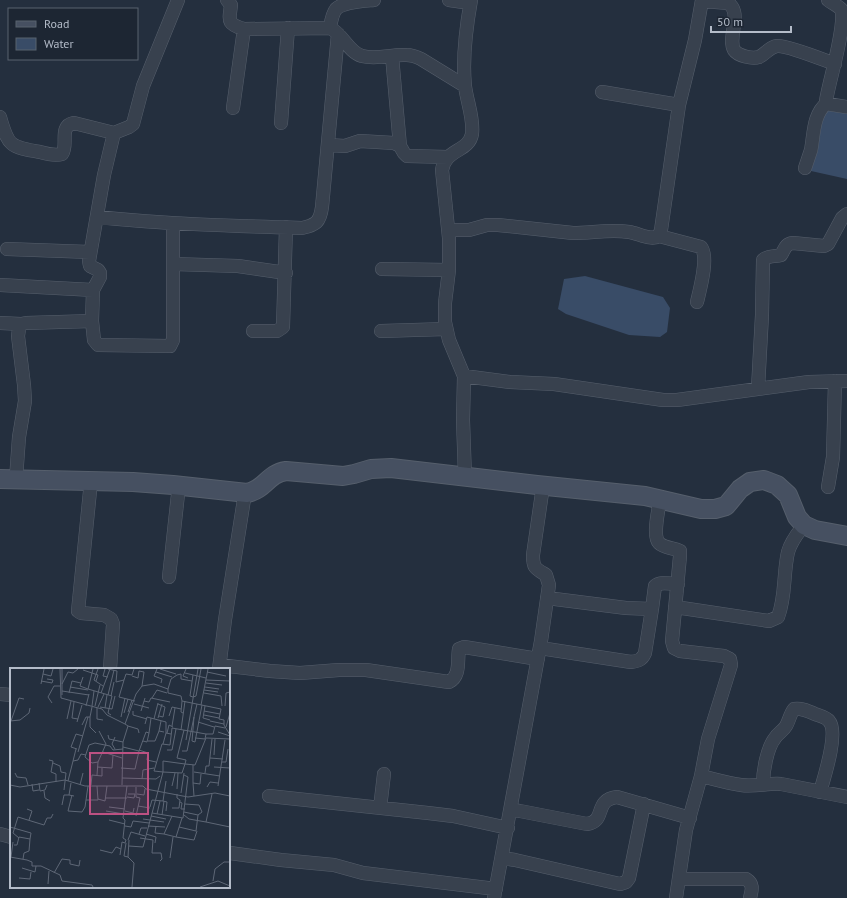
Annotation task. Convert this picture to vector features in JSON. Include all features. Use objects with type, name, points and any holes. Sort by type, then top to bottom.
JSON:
[{"type":"street","points":[[0,117],[7,137],[13,145],[19,149],[53,155],[62,154],[64,151],[66,127],[69,124],[74,123],[114,133],[129,127],[133,124],[143,86],[178,0]]},
{"type":"street","points":[[227,0],[231,5],[229,18],[231,24],[244,29],[288,28],[334,31],[356,53],[362,56],[372,58],[406,55],[421,59],[465,86]]},
{"type":"street","points":[[97,217],[173,224],[302,228],[312,225],[318,221],[321,216],[328,145],[334,13],[337,8],[355,2],[374,0]]},
{"type":"street","points":[[450,0],[471,1],[465,47],[465,86],[472,124],[471,138],[468,143],[448,157],[444,162],[442,170],[458,230],[448,270],[444,303],[446,330],[464,376],[464,466]]},
{"type":"street","points":[[659,236],[662,230],[679,105],[695,40],[702,0],[732,6],[734,10],[734,18],[732,44],[737,54],[760,57],[772,47],[783,46],[835,64]]},
{"type":"street","points":[[827,103],[826,97],[842,39],[844,21],[840,9],[828,0]]},
{"type":"street","points":[[281,123],[288,28]]},
{"type":"street","points":[[233,108],[244,29]]},
{"type":"street","points":[[392,56],[400,146],[407,156],[448,157]]},
{"type":"street","points":[[602,92],[679,105]]},
{"type":"street","points":[[827,103],[847,107]]},
{"type":"street","points":[[805,168],[810,151],[815,122],[821,109],[827,103]]},
{"type":"street","points":[[114,133],[104,175],[90,252],[90,266],[98,270],[100,273],[100,277],[93,290],[92,321],[94,340],[98,345],[170,346],[173,340],[173,224]]},
{"type":"street","points":[[328,145],[345,146],[356,142],[366,142],[394,143],[400,146]]},
{"type":"street","points":[[758,388],[763,260],[765,258],[781,255],[785,247],[789,243],[793,242],[824,246],[828,244],[842,218],[847,214]]},
{"type":"street","points":[[458,230],[498,224],[573,233],[618,231],[652,238],[659,236],[701,247],[703,250],[704,262],[697,302]]},
{"type":"street","points":[[253,331],[277,331],[283,327],[286,273],[286,227]]},
{"type":"street","points":[[7,249],[90,252]]},
{"type":"street","points":[[173,264],[238,266],[286,273]]},
{"type":"street","points":[[382,269],[448,270]]},
{"type":"street","points":[[0,285],[93,290]]},
{"type":"street","points":[[0,323],[21,324],[92,321]]},
{"type":"street","points":[[21,324],[18,336],[25,401],[19,437],[8,479],[179,485],[245,493],[255,491],[271,476],[279,472],[286,471],[343,476],[372,469],[464,466],[549,486],[611,492],[660,499],[701,509],[715,510],[726,506],[740,489],[750,482],[764,480],[777,485],[788,495],[796,517],[804,525],[815,530],[847,536]]},
{"type":"street","points":[[381,331],[446,330]]},
{"type":"street","points":[[464,376],[510,382],[554,384],[663,400],[677,400],[809,382],[841,381],[833,457],[828,487]]},
{"type":"street","points":[[91,481],[78,610],[81,613],[104,616],[111,619],[113,624],[110,668]]},
{"type":"street","points":[[169,576],[179,485]]},
{"type":"street","points":[[230,853],[334,865],[363,873],[495,894],[508,828],[515,810],[539,653],[550,598],[548,579],[546,575],[535,568],[533,564],[533,555],[549,486]]},
{"type":"street","points":[[245,493],[219,667],[286,672],[366,670],[449,682],[453,680],[456,675],[459,649],[464,647],[631,662],[639,661],[643,658],[645,653],[654,586],[662,583],[678,584]]},
{"type":"street","points":[[660,499],[656,537],[659,543],[680,552],[672,641],[674,648],[680,651],[724,656],[730,659],[731,665],[708,739],[701,776],[686,830],[676,898]]},
{"type":"street","points":[[675,607],[769,621],[778,617],[782,608],[788,552],[792,542],[804,525]]},
{"type":"street","points":[[550,598],[626,608],[652,609]]},
{"type":"street","points":[[0,694],[10,695]]},
{"type":"street","points":[[763,784],[763,773],[775,736],[783,730],[787,724],[791,712],[794,709],[800,708],[824,717],[829,720],[832,725],[831,749],[820,792]]},
{"type":"street","points":[[380,808],[384,774]]},
{"type":"street","points":[[701,776],[741,785],[781,784],[847,797]]},
{"type":"street","points":[[269,796],[453,816],[508,828]]},
{"type":"street","points":[[515,810],[587,824],[594,823],[598,819],[603,804],[607,799],[617,797],[690,818]]},
{"type":"street","points":[[502,858],[620,884],[626,882],[629,878],[644,804]]},
{"type":"street","points":[[0,834],[10,837]]},
{"type":"street","points":[[679,879],[746,879],[751,882],[752,887],[750,898]]},
{"type":"water","points":[[826,107],[847,111],[847,179],[811,171],[814,123]]},
{"type":"water","points":[[585,276],[663,297],[670,308],[667,332],[660,337],[629,335],[566,314],[558,309],[564,279]]}]
